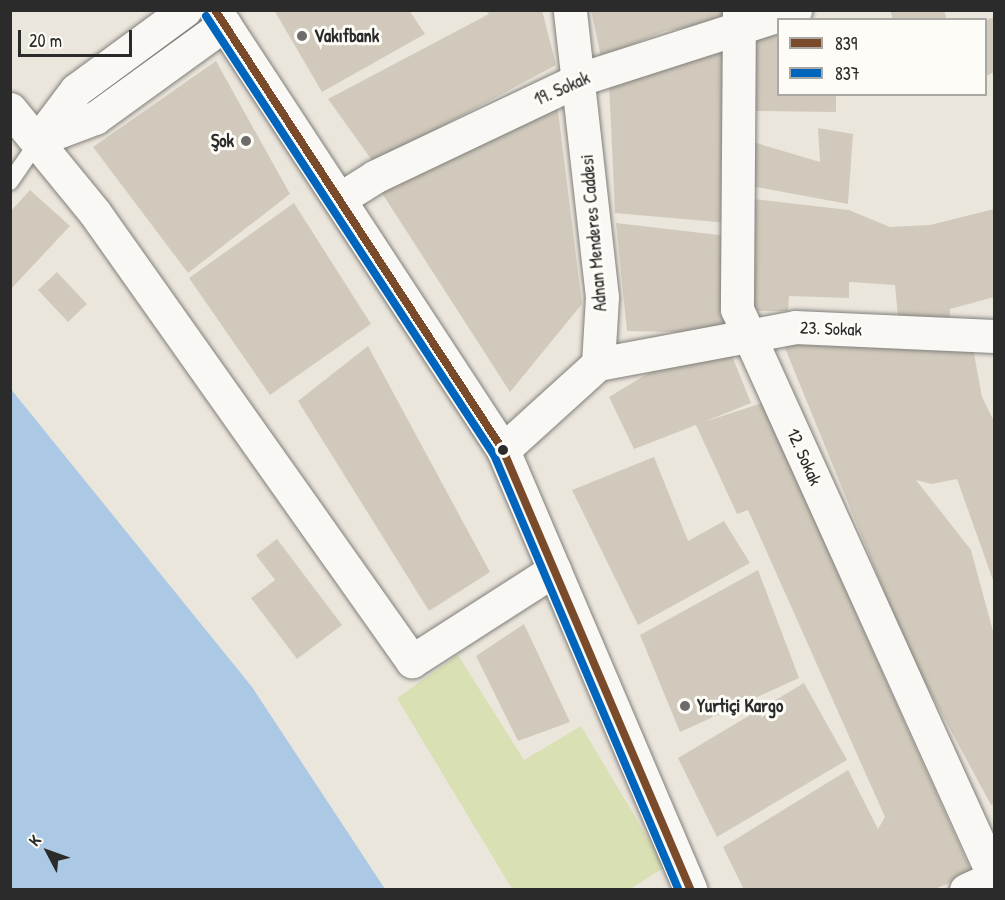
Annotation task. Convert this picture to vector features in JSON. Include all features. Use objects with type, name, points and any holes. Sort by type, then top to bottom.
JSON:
[{"type":"street","points":[[25,138],[76,90],[185,10]]},
{"type":"street","name":"Adnan Menderes Caddesi","points":[[570,10],[580,79],[602,297],[598,364]]},
{"type":"street","name":"19. Sokak","points":[[341,198],[374,177],[580,79],[739,20],[795,10]]},
{"type":"street","points":[[25,138],[95,118],[220,17],[341,198],[503,450],[691,890]]},
{"type":"street","name":"12. Sokak","points":[[739,20],[737,309],[994,877]]},
{"type":"street","points":[[10,109],[25,138],[412,661],[554,570]]},
{"type":"street","name":"23. Sokak","points":[[598,364],[750,339],[795,327],[994,336]]},
{"type":"street","points":[[503,450],[598,364]]},
{"type":"street","points":[[966,890],[994,877]]},
{"type":"lane","points":[[10,182],[25,138]]},
{"type":"green space","points":[[458,655],[524,760],[581,726],[665,867],[630,889],[512,889],[397,698]]},
{"type":"water","points":[[10,388],[252,687],[385,889],[11,889]]},
{"type":"building","points":[[274,10],[409,10],[425,34],[322,92]]},
{"type":"building","points":[[485,10],[542,10],[556,65],[374,163],[328,99],[489,14]]},
{"type":"building","points":[[591,10],[724,10],[723,22],[665,31],[601,57]]},
{"type":"building","points":[[890,10],[944,10],[946,18],[892,18]]},
{"type":"building","points":[[994,17],[994,72],[987,76],[987,20]]},
{"type":"building","points":[[777,34],[777,96],[836,96],[836,112],[754,111],[750,39]]},
{"type":"building","points":[[725,52],[728,223],[615,213],[609,82]]},
{"type":"building","points":[[216,61],[290,194],[188,273],[93,147]]},
{"type":"building","points":[[557,103],[582,304],[510,392],[380,190]]},
{"type":"building","points":[[818,128],[853,134],[848,204],[751,186],[753,142],[820,162]]},
{"type":"building","points":[[30,190],[70,226],[10,290],[10,212]]},
{"type":"building","points":[[753,199],[849,210],[890,227],[930,225],[994,209],[994,297],[950,309],[950,319],[898,317],[895,285],[849,282],[849,298],[789,296],[788,311],[754,311]]},
{"type":"building","points":[[294,203],[371,324],[270,395],[189,278]]},
{"type":"building","points":[[616,223],[727,236],[725,333],[627,331]]},
{"type":"building","points":[[57,272],[87,304],[68,322],[38,290]]},
{"type":"building","points":[[781,338],[972,343],[982,397],[994,421],[994,583],[957,479],[931,484],[916,480],[971,550],[994,635],[994,804],[991,805],[910,655]]},
{"type":"building","points":[[368,346],[490,572],[429,611],[298,401]]},
{"type":"building","points":[[732,356],[751,403],[704,422],[762,403],[972,873],[933,890],[744,890],[723,847],[848,770],[878,829],[885,817],[748,510],[737,514],[696,425],[634,449],[609,397],[662,365]]},
{"type":"building","points":[[654,457],[688,541],[724,521],[750,563],[638,625],[572,490]]},
{"type":"building","points":[[277,539],[342,625],[297,659],[251,598],[275,580],[256,555]]},
{"type":"building","points":[[758,570],[799,678],[680,732],[640,635]]},
{"type":"building","points":[[524,624],[570,722],[518,741],[476,656]]},
{"type":"building","points":[[804,683],[847,760],[717,837],[678,758]]},
{"type":"transit line","name":"839","points":[[215,10],[503,450],[691,890]]},
{"type":"transit line","name":"837","points":[[206,16],[494,455],[679,890]]},
{"type":"place","name":"Vakıfbank","points":[[302,36]]},
{"type":"place","name":"Şok","points":[[246,141]]},
{"type":"place","name":"Yurtiçi Kargo","points":[[685,706]]}]
